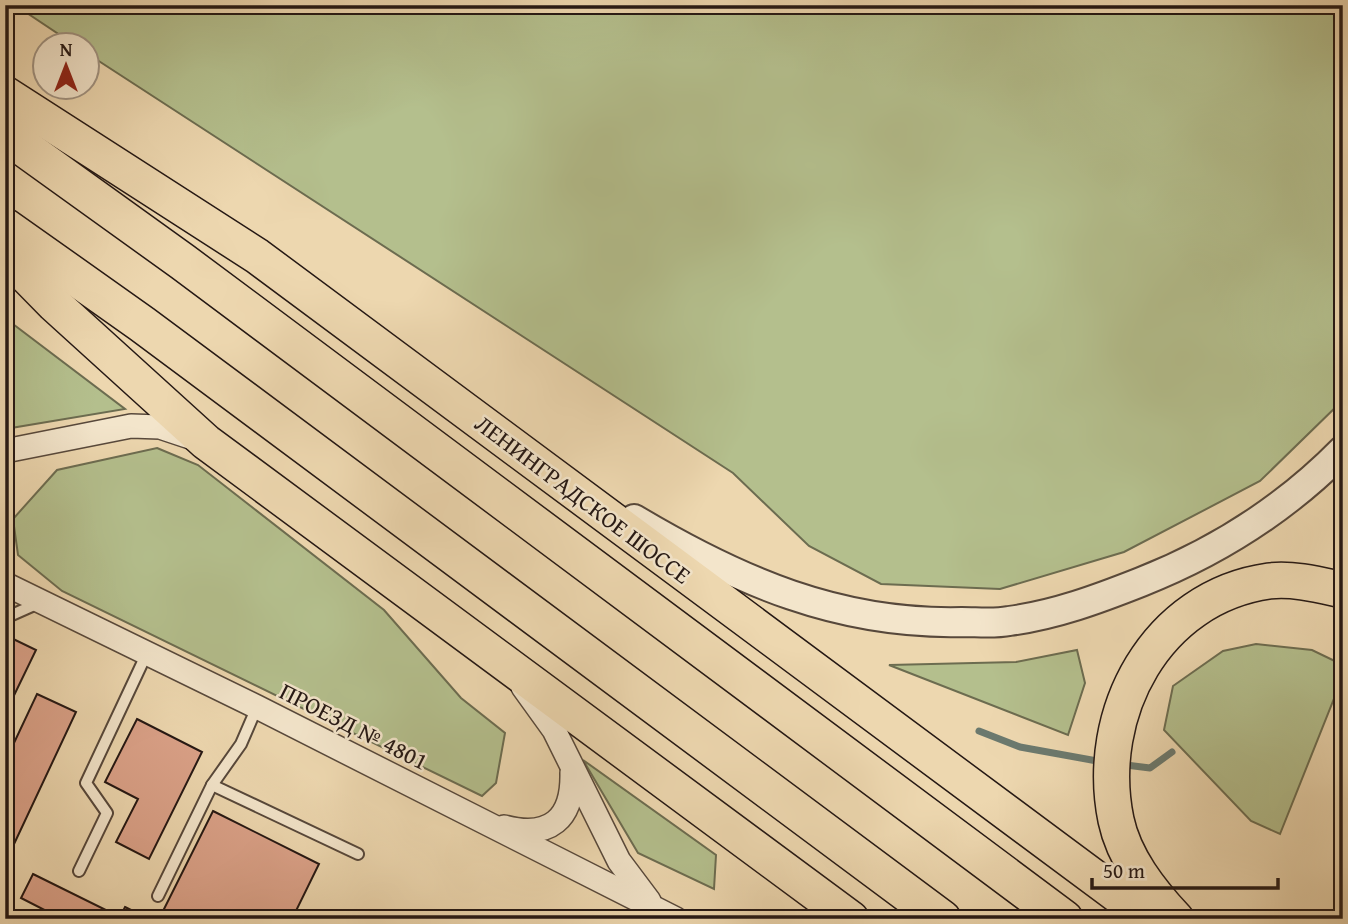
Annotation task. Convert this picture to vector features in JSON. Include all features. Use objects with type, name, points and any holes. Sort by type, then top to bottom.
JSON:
[{"type":"highway","name":"ЛЕНИНГРАДСКОЕ ШОССЕ","points":[[5,134],[183,262],[1064,919]]},
{"type":"highway","points":[[5,227],[153,332],[942,919]]},
{"type":"main road","name":"ЛЕНИНГРАДСКОЕ ШОССЕ","points":[[5,94],[257,256],[1150,919]]},
{"type":"main road","points":[[5,254],[54,304],[206,442],[851,919]]},
{"type":"main road","points":[[1176,919],[1133,867],[1116,822],[1111,766],[1115,733],[1131,683],[1153,646],[1186,614],[1226,591],[1271,580],[1343,590]]},
{"type":"street","points":[[5,451],[131,426],[160,426],[206,442]]},
{"type":"street","points":[[498,436],[697,557],[771,590],[874,617],[940,623],[1008,622],[1088,603],[1188,564],[1270,513],[1319,474],[1343,450]]},
{"type":"street","points":[[5,463],[46,444]]},
{"type":"street","points":[[5,571],[41,602]]},
{"type":"street","name":"ПРОЕЗД № 4801","points":[[5,584],[257,706],[676,919]]},
{"type":"street","points":[[505,662],[554,730],[619,861],[654,907]]},
{"type":"street","points":[[485,823],[517,831],[552,824],[567,811],[572,797],[572,766]]},
{"type":"lane","points":[[5,618],[41,602]]},
{"type":"lane","points":[[79,871],[107,813],[86,783],[147,653]]},
{"type":"lane","points":[[158,896],[212,785],[242,744],[257,706]]},
{"type":"lane","points":[[212,785],[358,854]]},
{"type":"green space","points":[[15,5],[1343,5],[1343,400],[1260,481],[1124,552],[1000,589],[881,584],[809,546],[733,473],[102,63],[102,32],[56,32]]},
{"type":"green space","points":[[5,318],[125,409],[5,429]]},
{"type":"green space","points":[[157,448],[198,465],[384,610],[461,698],[505,733],[496,783],[482,796],[62,591],[18,555],[13,519],[57,470]]},
{"type":"green space","points":[[1256,644],[1312,650],[1343,665],[1343,676],[1280,834],[1251,821],[1164,730],[1173,686],[1223,651]]},
{"type":"green space","points":[[1077,650],[1085,683],[1068,735],[889,665],[1016,662]]},
{"type":"green space","points":[[583,760],[716,855],[714,889],[638,853]]},
{"type":"building","points":[[5,635],[36,650],[5,714]]},
{"type":"building","points":[[37,694],[76,712],[7,859],[5,762]]},
{"type":"building","points":[[137,719],[202,752],[149,859],[116,842],[138,799],[105,782]]},
{"type":"building","points":[[213,811],[319,864],[292,919],[159,919]]},
{"type":"building","points":[[33,874],[114,914],[112,919],[62,919],[21,898]]},
{"type":"building","points":[[125,907],[149,919],[119,919]]},
{"type":"waterway","points":[[979,731],[1020,747],[1097,761]]},
{"type":"waterway","points":[[1126,765],[1150,768],[1172,752]]}]
